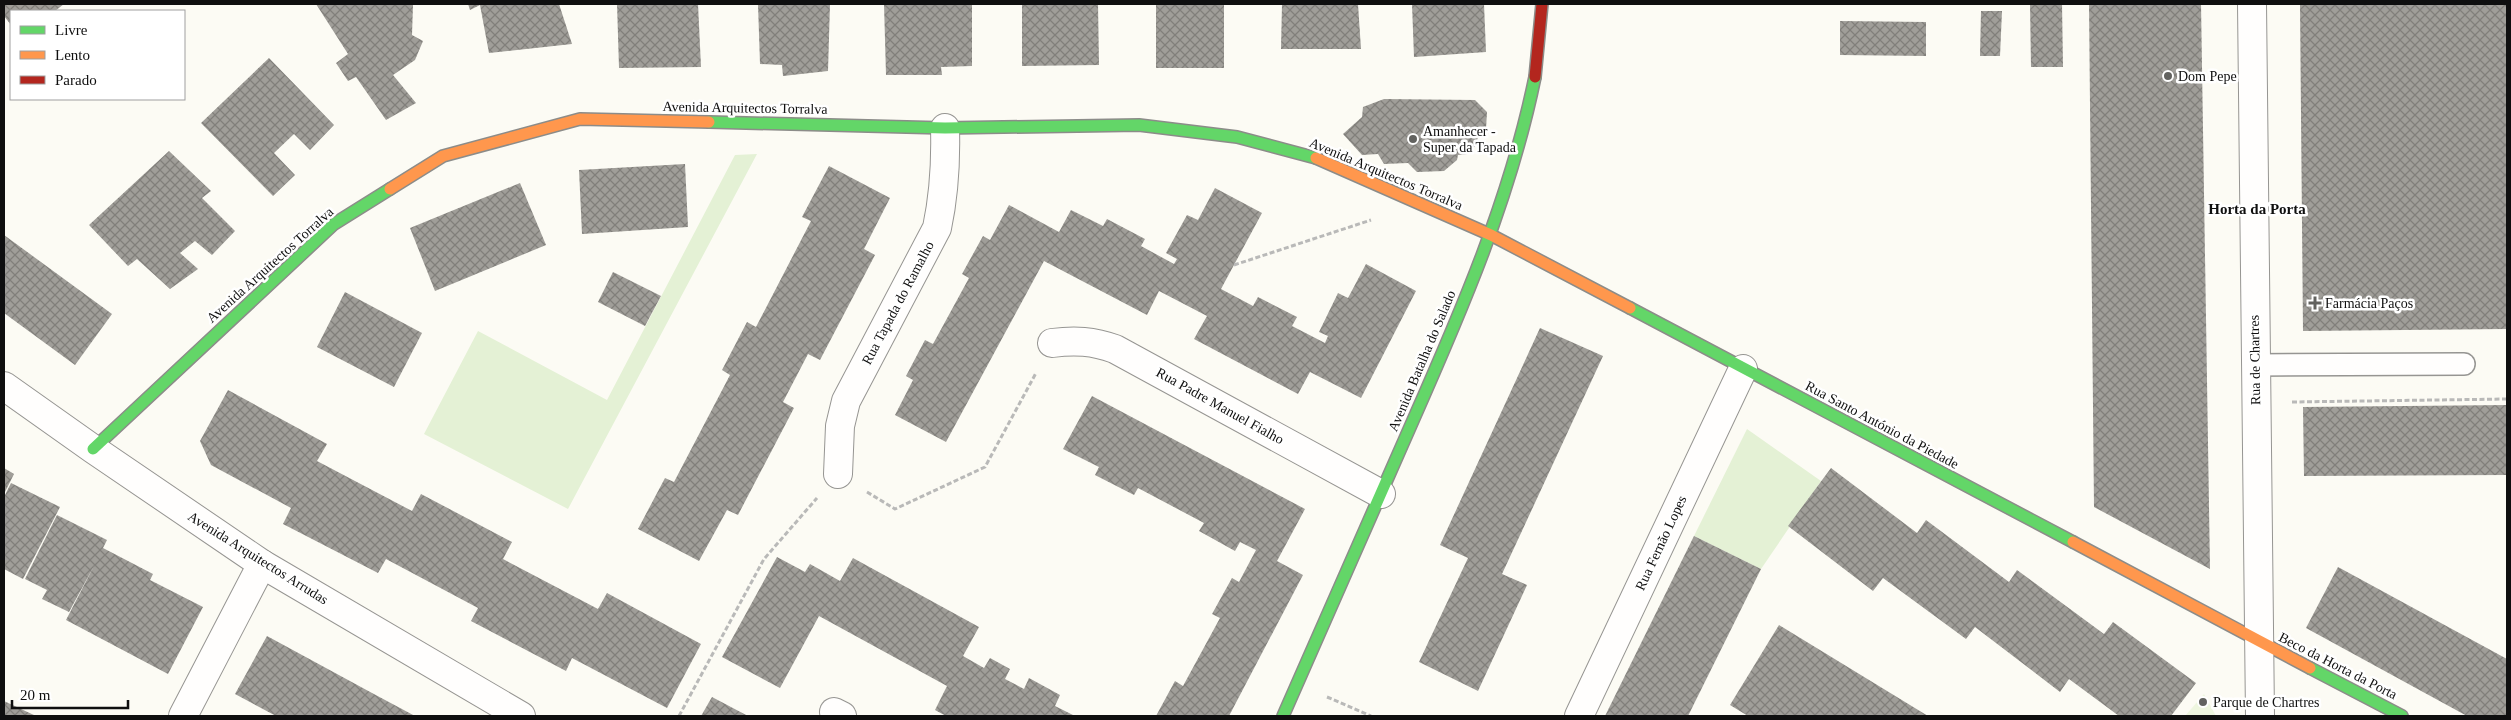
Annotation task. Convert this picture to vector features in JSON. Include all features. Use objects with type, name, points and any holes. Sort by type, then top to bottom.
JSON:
[{"type":"street","name":"Avenida Batalha do Salado","points":[[1283,716],[1450,336],[1490,235],[1524,130],[1536,70],[1542,4]]},
{"type":"street","name":"Rua de Chartres","points":[[2252,4],[2260,716]]},
{"type":"street","name":"Avenida Arquitectos Torralva","points":[[93,450],[334,224],[442,156],[580,119],[946,128],[1139,125],[1237,137],[1314,157],[1490,235]]},
{"type":"street","name":"Rua Tapada do Ramalho","points":[[838,474],[840,426],[846,401],[937,228],[943,202],[946,128]]},
{"type":"street","name":"Rua Santo António da Piedade","points":[[1490,235],[2260,643]]},
{"type":"street","name":"Rua Padre Manuel Fialho","points":[[1052,343],[1073,340],[1094,342],[1115,349],[1380,494]]},
{"type":"street","name":"Rua Fernão Lopes","points":[[1579,716],[1744,369]]},
{"type":"street","name":"Avenida Arquitectos Arrudas","points":[[4,386],[93,450],[262,564],[522,716]]},
{"type":"street","points":[[183,716],[262,564]]},
{"type":"street","name":"Beco da Horta da Porta","points":[[2260,643],[2402,716]]},
{"type":"lane","points":[[2256,365],[2464,364]]},
{"type":"path","points":[[1234,265],[1377,218]]},
{"type":"path","points":[[679,716],[764,559],[838,474],[895,509],[985,467],[1052,343]]},
{"type":"path","points":[[2256,403],[2507,399]]},
{"type":"path","points":[[1297,683],[1371,716]]},
{"type":"green space","points":[[757,154],[568,509],[424,434],[478,331],[607,400],[735,155]]},
{"type":"green space","points":[[1747,429],[1821,481],[1761,569],[1694,536]]},
{"type":"green space","name":"Parque de Chartres","points":[[2204,694],[2216,716],[2185,716]]},
{"type":"building","points":[[4,4],[64,4],[56,10],[10,10],[10,24],[4,16]]},
{"type":"building","points":[[316,4],[413,5],[412,35],[423,41],[415,60],[393,75],[416,103],[386,120],[356,77],[348,81],[336,63],[348,54]]},
{"type":"building","points":[[468,4],[559,4],[572,44],[489,53],[480,5],[470,10]]},
{"type":"building","points":[[617,4],[698,4],[701,67],[619,68]]},
{"type":"building","points":[[758,4],[830,4],[828,71],[783,76],[782,65],[760,64]]},
{"type":"building","points":[[884,4],[972,4],[972,66],[941,67],[942,75],[886,75]]},
{"type":"building","points":[[1022,4],[1098,4],[1099,65],[1022,66]]},
{"type":"building","points":[[1156,4],[1224,4],[1224,68],[1156,68]]},
{"type":"building","points":[[1282,4],[1358,4],[1361,49],[1281,49]]},
{"type":"building","points":[[1412,4],[1484,4],[1486,52],[1414,57]]},
{"type":"building","points":[[2030,4],[2062,4],[2063,67],[2031,67]]},
{"type":"building","points":[[2089,4],[2201,4],[2210,569],[2094,507]]},
{"type":"building","points":[[2300,4],[2507,4],[2507,329],[2303,331]]},
{"type":"building","points":[[1981,11],[2002,11],[2000,56],[1980,56]]},
{"type":"building","points":[[1840,21],[1926,22],[1926,56],[1840,55]]},
{"type":"building","points":[[269,58],[334,125],[310,150],[294,134],[274,153],[295,175],[273,196],[201,123]]},
{"type":"building","name":"Amanhecer - Super da Tapada","points":[[1384,99],[1475,100],[1487,112],[1486,129],[1478,133],[1477,144],[1468,154],[1458,155],[1457,160],[1444,171],[1417,172],[1408,163],[1384,164],[1378,154],[1362,155],[1343,134],[1362,117],[1363,107]]},
{"type":"building","points":[[169,151],[211,191],[202,198],[235,231],[212,255],[195,241],[180,253],[198,269],[170,289],[137,259],[128,266],[89,225]]},
{"type":"building","points":[[685,164],[688,227],[582,234],[579,170]]},
{"type":"building","points":[[829,166],[890,198],[864,249],[875,255],[820,360],[808,354],[783,402],[794,408],[738,515],[727,510],[699,561],[638,529],[665,478],[674,482],[730,375],[722,370],[747,322],[756,327],[811,221],[802,217]]},
{"type":"building","points":[[520,183],[546,245],[435,291],[410,228]]},
{"type":"building","points":[[1215,188],[1262,213],[1221,289],[1253,306],[1258,297],[1297,317],[1292,326],[1325,343],[1328,336],[1319,332],[1338,293],[1348,298],[1366,264],[1416,291],[1361,398],[1310,372],[1298,394],[1194,339],[1207,316],[1159,291],[1147,315],[1044,261],[946,442],[895,415],[913,380],[906,376],[925,340],[933,344],[969,278],[962,274],[983,236],[990,240],[1009,205],[1059,232],[1071,210],[1103,226],[1107,219],[1145,239],[1141,246],[1174,264],[1177,259],[1166,253],[1187,215],[1198,220]]},
{"type":"building","points":[[4,235],[112,314],[75,365],[4,313]]},
{"type":"building","points":[[613,272],[661,296],[645,326],[598,302]]},
{"type":"building","points":[[345,292],[422,333],[394,387],[317,347]]},
{"type":"building","points":[[1540,328],[1603,356],[1502,574],[1527,585],[1478,691],[1419,662],[1468,558],[1440,545]]},
{"type":"building","points":[[228,390],[327,444],[317,461],[412,511],[421,494],[512,542],[503,559],[598,609],[607,593],[701,644],[667,708],[572,658],[566,671],[471,621],[478,608],[386,559],[378,573],[283,524],[291,508],[211,465],[200,441]]},
{"type":"building","points":[[1092,396],[1305,509],[1277,561],[1303,575],[1229,716],[1156,716],[1175,681],[1183,686],[1220,618],[1212,614],[1232,578],[1239,582],[1256,550],[1240,542],[1235,551],[1199,531],[1204,523],[1138,488],[1134,495],[1095,475],[1099,467],[1063,449]]},
{"type":"building","points":[[2507,405],[2507,475],[2304,476],[2303,407]]},
{"type":"building","points":[[4,468],[14,474],[4,494]]},
{"type":"building","points":[[1831,468],[1917,533],[1926,520],[2009,582],[2017,570],[2104,634],[2113,622],[2196,683],[2171,716],[2119,716],[2069,679],[2060,692],[1975,627],[1966,639],[1883,578],[1873,591],[1788,526]]},
{"type":"building","points":[[11,483],[60,507],[23,579],[4,569],[4,497]]},
{"type":"building","points":[[57,515],[107,540],[103,548],[153,574],[150,580],[203,607],[168,674],[66,620],[95,564],[69,612],[42,599],[47,590],[25,579]]},
{"type":"building","points":[[1694,536],[1761,569],[1688,716],[1605,716]]},
{"type":"building","points":[[777,557],[805,572],[810,564],[840,581],[853,558],[979,627],[963,656],[984,668],[990,658],[1010,669],[1005,679],[1024,689],[1029,678],[1060,695],[1055,706],[1075,716],[946,716],[935,710],[947,686],[819,616],[780,688],[722,657]]},
{"type":"building","points":[[2338,567],[2507,659],[2507,716],[2467,716],[2306,628]]},
{"type":"building","points":[[1779,625],[1928,716],[1748,716],[1730,705]]},
{"type":"building","points":[[267,636],[415,716],[276,716],[235,694]]},
{"type":"building","points":[[712,697],[748,716],[701,716]]},
{"type":"building","points":[[4,701],[36,716],[4,716]]},
{"type":"traffic: fast","points":[[1283,716],[1466,297],[1512,167],[1535,77]]},
{"type":"traffic: fast","points":[[709,122],[945,128],[1139,125],[1237,137],[1316,158]]},
{"type":"traffic: fast","points":[[93,449],[334,224],[390,189]]},
{"type":"traffic: fast","points":[[1630,308],[2073,542]]},
{"type":"traffic: fast","points":[[2310,668],[2402,716]]},
{"type":"traffic: slow","points":[[390,189],[443,156],[580,119],[709,122]]},
{"type":"traffic: slow","points":[[1316,158],[1491,235],[1630,308]]},
{"type":"traffic: slow","points":[[2073,542],[2310,668]]},
{"type":"traffic: jam","points":[[1535,77],[1542,4]]},
{"type":"place","name":"Dom Pepe","points":[[2168,76]]},
{"type":"place","name":"Amanhecer - Super da Tapada","points":[[1413,139]]},
{"type":"place","name":"Farmácia Paços","points":[[2315,303]]},
{"type":"place","name":"Parque de Chartres","points":[[2203,702]]},
{"type":"district","name":"Horta da Porta","points":[[2257,209]]}]
